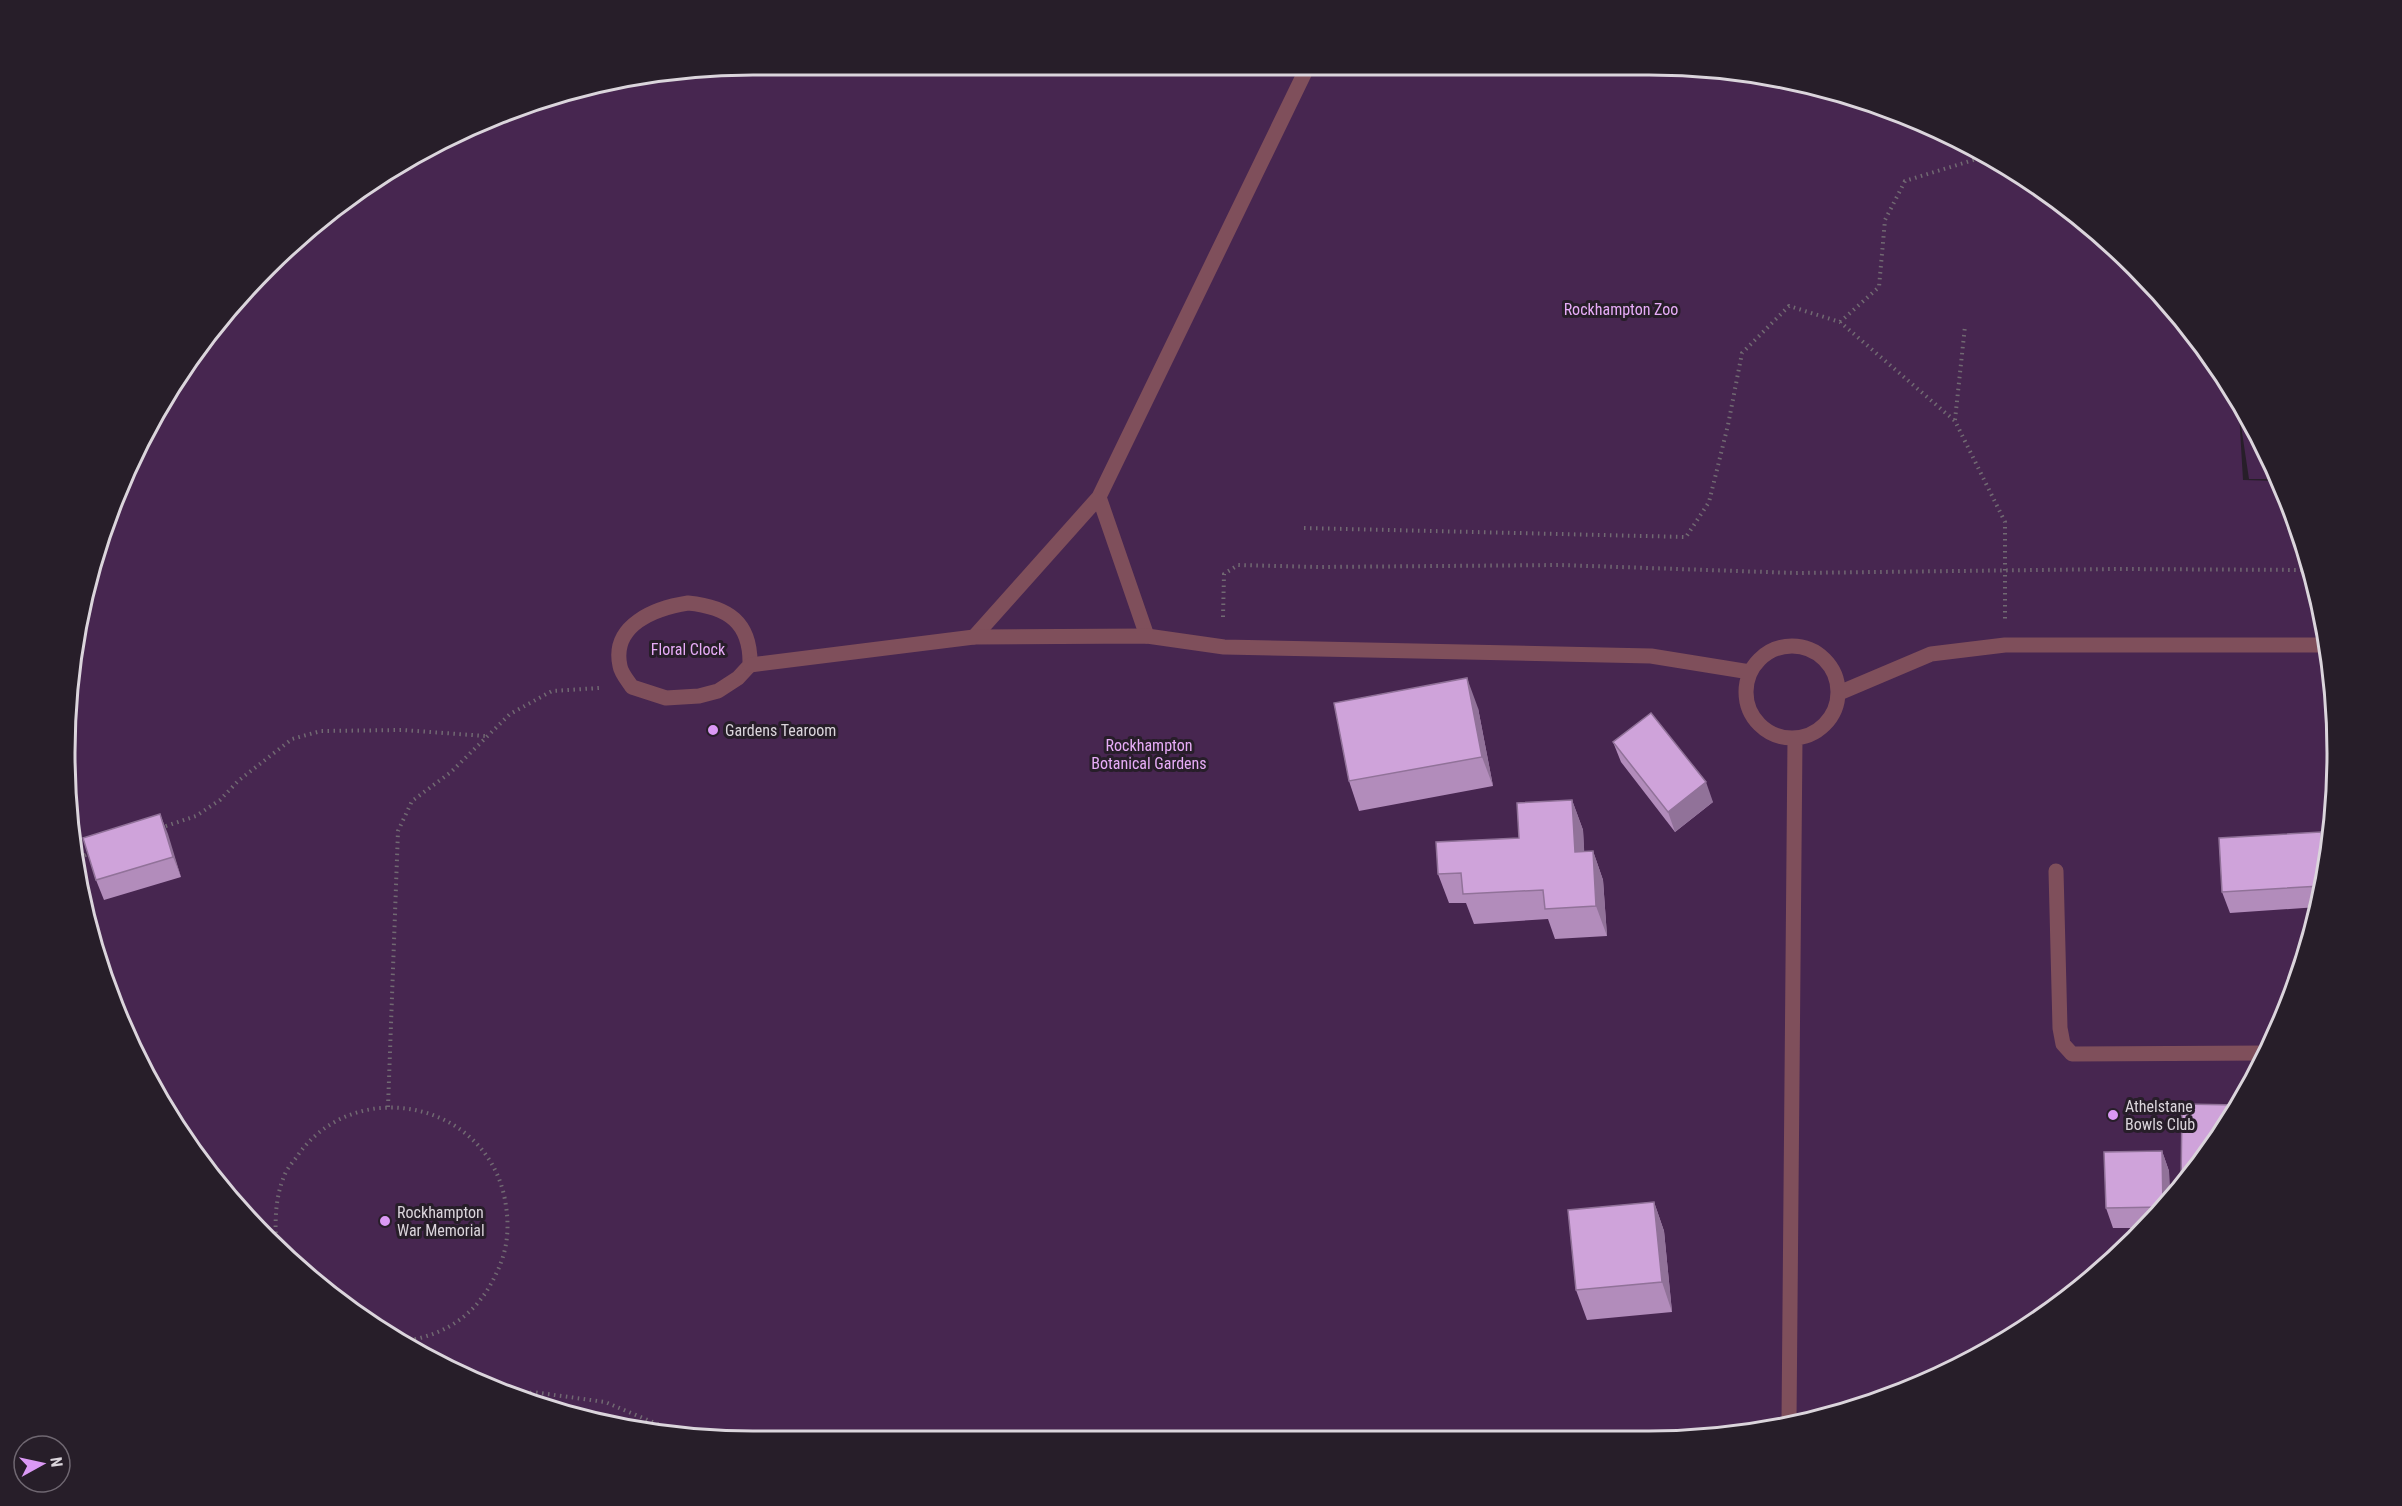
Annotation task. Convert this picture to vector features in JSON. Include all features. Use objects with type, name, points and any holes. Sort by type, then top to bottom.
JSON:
[{"type":"street","points":[[974,638],[1099,497],[1304,75]]},
{"type":"street","points":[[1099,497],[1147,636]]},
{"type":"street","points":[[750,665],[750,647],[741,625],[725,612],[705,605],[688,603],[666,606],[646,614],[631,627],[619,645],[620,668],[632,687],[666,698],[718,692],[738,678],[750,665],[974,638],[1147,636],[1224,647],[1651,656],[1750,672]]},
{"type":"street","points":[[1839,693],[1931,654],[2005,645],[2318,645]]},
{"type":"street","points":[[1787,646],[1802,646],[1817,653],[1829,664],[1836,678],[1839,693],[1836,706],[1830,718],[1820,729],[1795,738],[1779,736],[1765,729],[1754,718],[1748,704],[1747,688],[1750,672],[1772,650],[1787,646]]},
{"type":"street","points":[[1789,1416],[1795,738]]},
{"type":"street","points":[[2056,871],[2060,1028],[2063,1044],[2072,1054],[2257,1053]]},
{"type":"path","points":[[1840,322],[1879,287],[1885,220],[1905,181],[1977,160]]},
{"type":"path","points":[[1304,528],[1686,537],[1709,502],[1728,425],[1742,353],[1789,306],[1840,322],[1955,421],[2005,522],[2005,645]]},
{"type":"path","points":[[1955,421],[1965,326]]},
{"type":"path","points":[[1223,617],[1224,574],[1238,565],[1319,567],[1560,565],[1796,573],[2302,570]]},
{"type":"path","points":[[388,1107],[398,831],[412,801],[451,772],[510,714],[552,691],[632,687]]},
{"type":"path","points":[[158,829],[196,816],[220,800],[238,781],[292,739],[321,731],[403,730],[486,736]]},
{"type":"path","points":[[83,857],[102,848]]},
{"type":"path","points":[[275,1233],[274,1211],[286,1173],[309,1140],[341,1117],[388,1107],[418,1110],[453,1124],[482,1149],[501,1182],[509,1219],[505,1257],[489,1291],[463,1319],[430,1337],[414,1340]]},
{"type":"path","points":[[530,1393],[605,1402],[656,1424]]},
{"type":"green space","name":"Rockhampton Botanical Gardens","points":[[753,75],[1649,75],[1693,76],[1737,81],[1824,98],[1867,111],[1949,145],[2026,189],[2096,243],[2159,306],[2213,376],[2240,420],[2243,480],[2269,481],[2291,535],[2314,621],[2326,709],[2326,797],[2314,885],[2291,971],[2257,1053],[2213,1130],[2187,1166],[2128,1232],[2062,1291],[2026,1317],[1949,1361],[1867,1395],[1781,1418],[1693,1430],[1649,1431],[753,1431],[709,1430],[621,1418],[535,1395],[453,1361],[376,1317],[306,1263],[243,1200],[189,1130],[145,1053],[111,971],[88,885],[76,797],[75,753],[76,709],[88,621],[111,535],[127,494],[145,453],[189,376],[243,306],[274,274],[306,243],[376,189],[453,145],[494,127],[535,111],[621,88],[709,76]]},
{"type":"green space","name":"Rockhampton Botanical Gardens","points":[[2241,422],[2268,479],[2249,479]]},
{"type":"building","points":[[1467,678],[1482,757],[1349,781],[1334,703]]},
{"type":"building","points":[[1651,713],[1706,782],[1668,812],[1613,742]]},
{"type":"building","points":[[1572,800],[1575,852],[1593,851],[1596,906],[1545,909],[1543,890],[1463,894],[1461,873],[1438,874],[1436,842],[1519,838],[1517,803]]},
{"type":"building","points":[[160,814],[173,857],[96,880],[83,838]]},
{"type":"building","points":[[2321,832],[2314,886],[2222,892],[2219,838]]},
{"type":"building","points":[[2182,1104],[2228,1105],[2213,1130],[2181,1173]]},
{"type":"building","points":[[2162,1151],[2163,1195],[2152,1207],[2106,1208],[2104,1152]]},
{"type":"building","points":[[1654,1202],[1662,1282],[1576,1290],[1568,1210]]},
{"type":"place","name":"Gardens Tearoom","points":[[713,730]]},
{"type":"place","name":"Athelstane Bowls Club","points":[[2113,1115]]},
{"type":"place","name":"Rockhampton War Memorial","points":[[385,1221]]},
{"type":"park label","name":"Rockhampton Zoo","points":[[1621,309]]},
{"type":"park label","name":"Floral Clock","points":[[688,649]]}]
